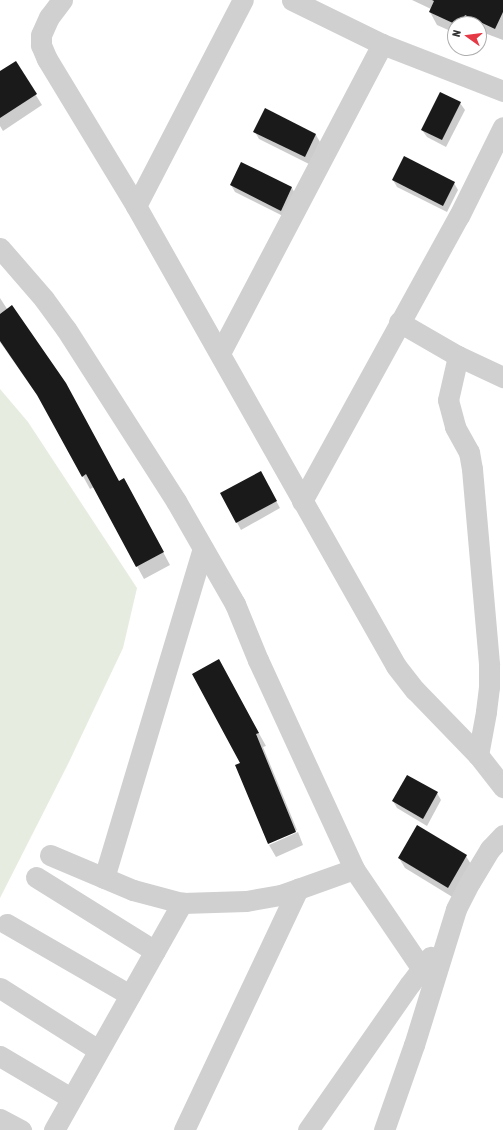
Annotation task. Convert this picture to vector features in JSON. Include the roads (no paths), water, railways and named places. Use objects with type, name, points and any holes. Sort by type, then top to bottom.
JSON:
[{"type":"street","points":[[62,0],[44,25],[41,35],[43,52],[136,206],[396,666],[415,690],[478,755],[503,787]]},
{"type":"street","points":[[136,206],[243,0]]},
{"type":"street","points":[[292,0],[382,44],[503,91]]},
{"type":"street","points":[[220,353],[382,44]]},
{"type":"street","points":[[302,501],[399,322],[459,216],[503,127]]},
{"type":"street","points":[[0,248],[34,287],[66,329],[176,501],[235,604],[258,660],[354,869],[422,969]]},
{"type":"street","points":[[399,322],[458,356],[503,377]]},
{"type":"street","points":[[458,356],[448,400],[455,427],[468,452],[472,469],[489,664],[489,687],[486,712],[478,755]]},
{"type":"street","points":[[104,878],[203,549]]},
{"type":"street","points":[[384,1130],[414,1045],[456,909],[470,882],[490,850],[503,835]]},
{"type":"street","points":[[50,855],[133,890],[182,903],[246,901],[281,895],[354,869]]},
{"type":"street","points":[[36,877],[155,951]]},
{"type":"street","points":[[184,1130],[298,889]]},
{"type":"street","points":[[54,1130],[182,903]]},
{"type":"street","points":[[7,924],[130,995]]},
{"type":"street","points":[[308,1130],[405,990],[448,932]]},
{"type":"street","points":[[0,988],[98,1050]]},
{"type":"street","points":[[0,1056],[71,1098]]},
{"type":"street","points":[[0,1119],[21,1130]]}]
